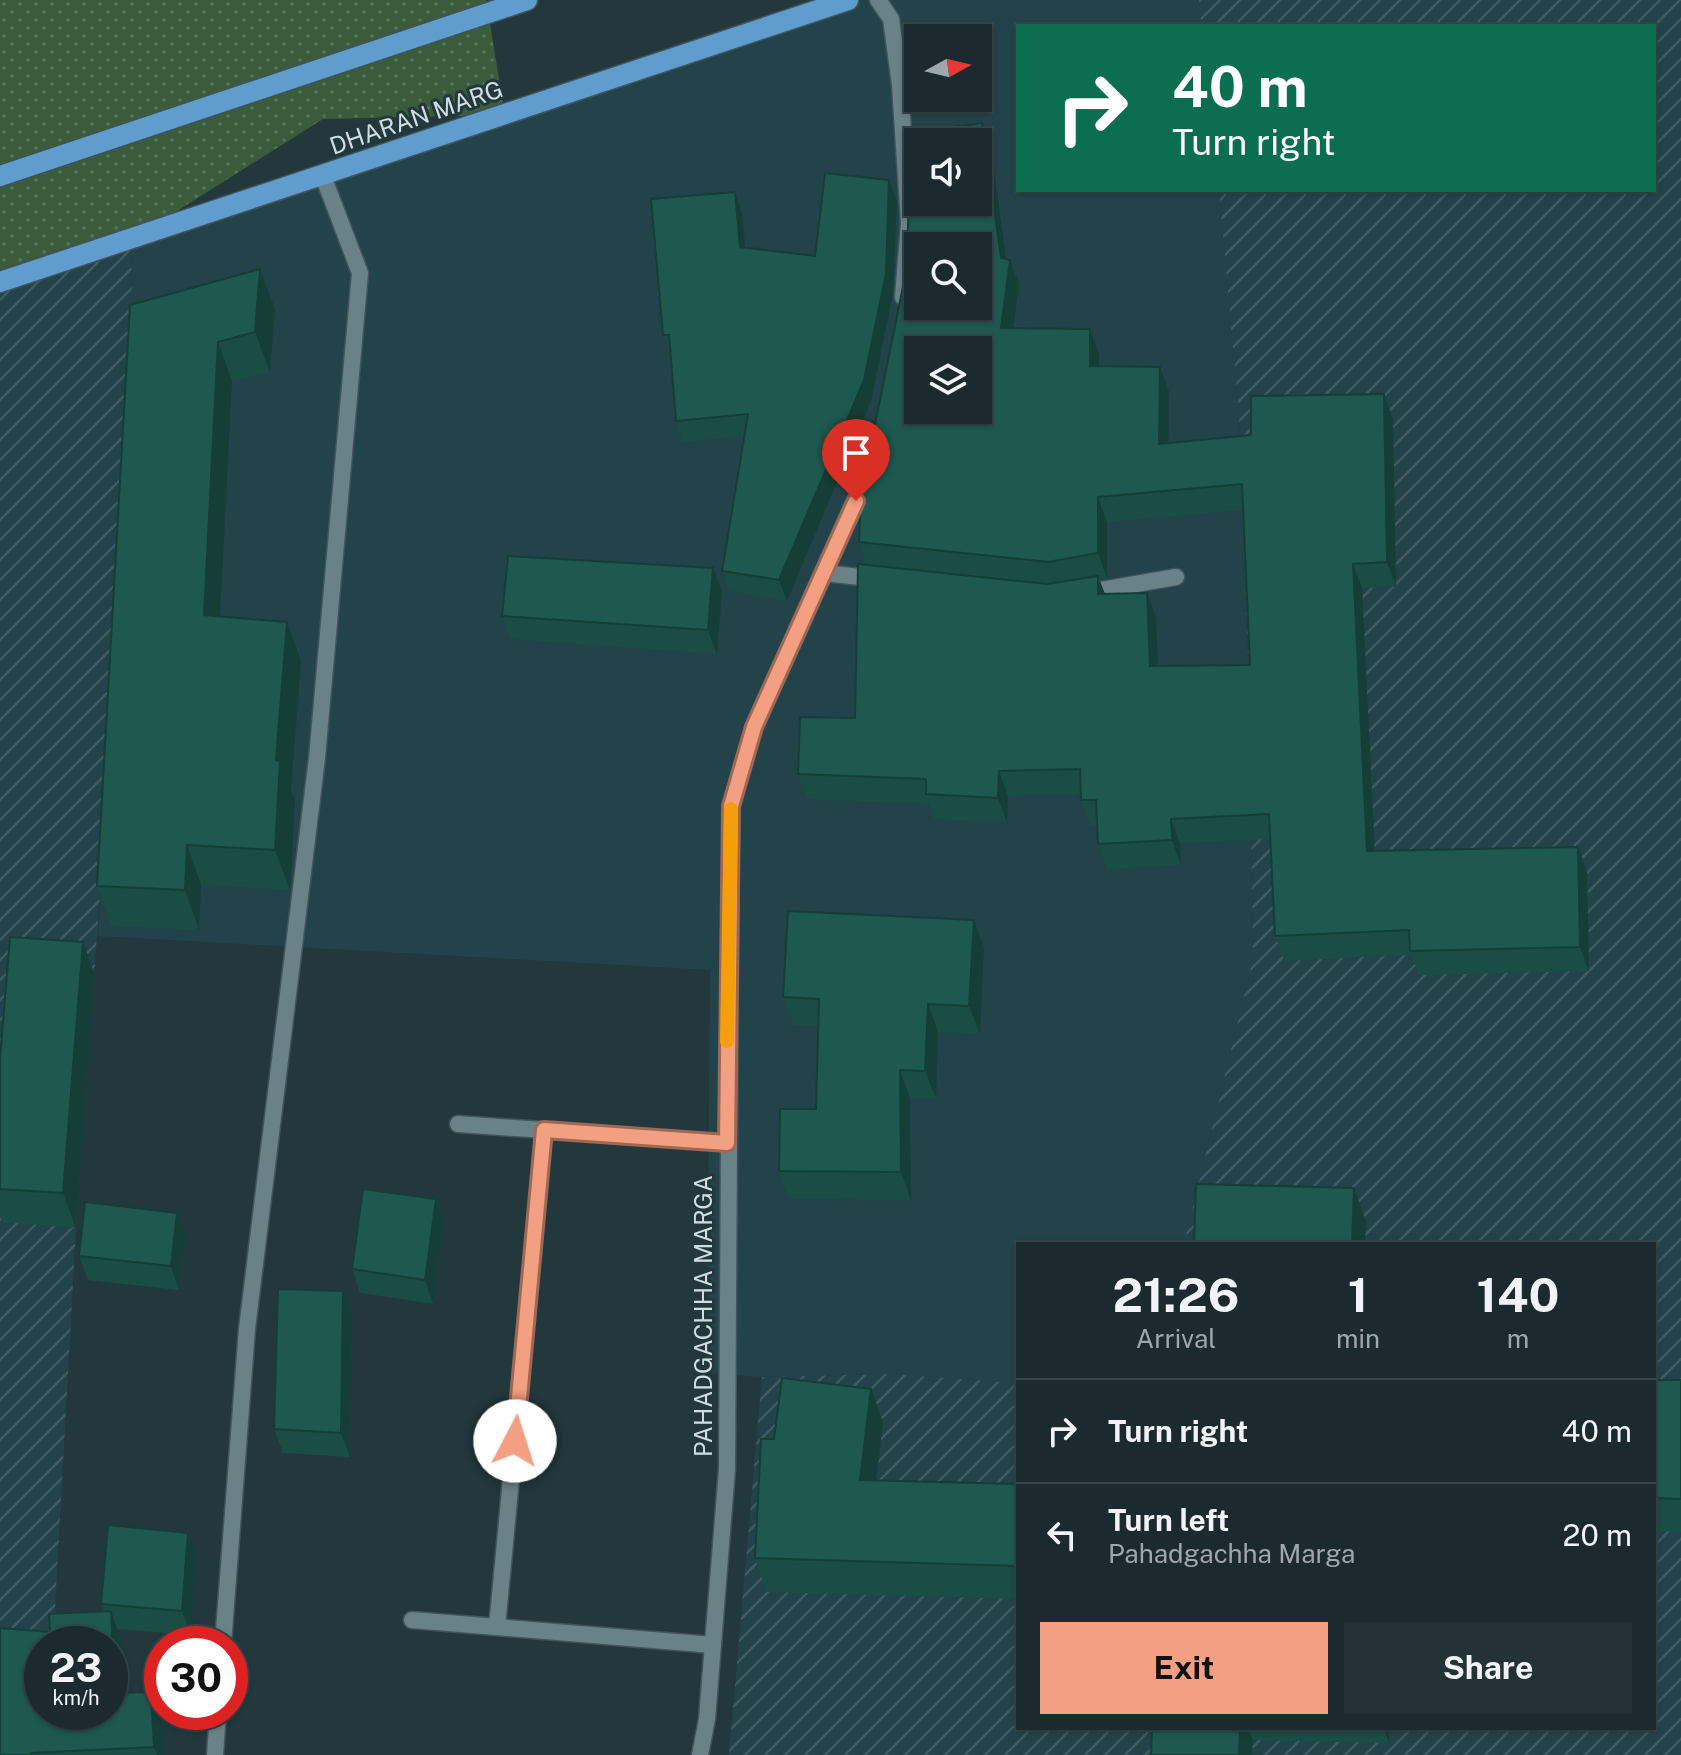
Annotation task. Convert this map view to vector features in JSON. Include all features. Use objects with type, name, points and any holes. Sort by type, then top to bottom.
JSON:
[{"type":"main road","points":[[0,176],[527,0]]},
{"type":"main road","name":"DHARAN MARG","points":[[0,282],[848,0]]},
{"type":"street","points":[[878,0],[891,19],[905,149],[909,223],[901,309]]},
{"type":"street","points":[[224,1626],[247,1329],[317,758],[360,273],[323,176]]},
{"type":"street","name":"PAHADGACHHA MARGA","points":[[700,1755],[713,1645],[727,1469],[731,806],[754,727],[867,477],[873,449]]},
{"type":"street","points":[[824,573],[901,581]]},
{"type":"street","points":[[1071,595],[1176,577]]},
{"type":"street","points":[[458,1124],[727,1143]]},
{"type":"street","points":[[497,1627],[544,1130]]},
{"type":"street","points":[[412,1620],[713,1645]]},
{"type":"street","points":[[215,1755],[217,1730]]},
{"type":"shaded area","points":[[848,0],[1199,0],[1202,24],[1016,24],[1016,192],[1219,192],[1239,416],[1249,685],[1253,959],[1184,1242],[1016,1242],[1016,1383],[889,1374],[762,1377],[707,1373],[710,970],[98,936],[134,420],[131,240]]},
{"type":"shaded area","points":[[1199,0],[1681,0],[1681,1755],[729,1755],[762,1377],[889,1374],[1016,1383],[1016,1730],[1656,1730],[1656,1242],[1184,1242],[1253,959],[1249,685],[1239,416],[1219,192],[1656,192],[1656,24],[1202,24]]},
{"type":"shaded area","points":[[131,240],[134,420],[76,1228],[54,1626],[24,1626],[24,1730],[0,1755],[0,282]]},
{"type":"green space","points":[[0,0],[486,0],[505,115],[323,119],[131,240],[0,282]]},
{"type":"building","points":[[982,123],[983,128],[945,128]]},
{"type":"building","points":[[825,173],[889,180],[886,273],[864,380],[779,580],[722,571],[748,414],[676,421],[669,335],[663,335],[651,199],[735,192],[740,247],[815,256]]},
{"type":"building","points":[[992,194],[1001,258],[1010,260],[1001,328],[1090,329],[1090,366],[1160,367],[1159,444],[1251,435],[1251,396],[1384,394],[1387,562],[1353,564],[1367,851],[1578,847],[1580,947],[1410,951],[1409,930],[1275,936],[1269,814],[1171,819],[1172,840],[1098,844],[1096,800],[1081,800],[1080,769],[999,771],[998,798],[926,794],[926,779],[798,774],[800,717],[855,718],[858,564],[1047,584],[1098,576],[1098,594],[1147,593],[1150,666],[1250,665],[1242,484],[1098,497],[1098,553],[1048,562],[859,542],[862,470],[869,454],[904,282],[904,320],[992,320],[992,232],[908,232],[908,216],[992,216]]},
{"type":"building","points":[[260,269],[255,332],[218,342],[204,615],[287,622],[276,760],[280,761],[275,850],[187,845],[185,890],[97,886],[130,305]]},
{"type":"building","points":[[508,556],[713,568],[708,630],[502,616]]},
{"type":"building","points":[[788,911],[974,920],[969,1006],[928,1004],[925,1071],[900,1070],[901,1172],[779,1171],[780,1109],[816,1109],[819,999],[783,997]]},
{"type":"building","points":[[10,937],[83,942],[63,1193],[0,1189],[0,1059]]},
{"type":"building","points":[[1196,1184],[1354,1188],[1352,1242],[1194,1242]]},
{"type":"building","points":[[363,1189],[436,1199],[425,1280],[352,1269]]},
{"type":"building","points":[[85,1202],[177,1213],[171,1266],[79,1256]]},
{"type":"building","points":[[278,1289],[343,1291],[341,1433],[274,1429]]},
{"type":"building","points":[[782,1378],[871,1389],[860,1480],[1016,1484],[1016,1566],[755,1558],[761,1439],[774,1439]]},
{"type":"building","points":[[1656,1380],[1681,1380],[1681,1499],[1656,1498]]},
{"type":"building","points":[[108,1525],[188,1533],[182,1611],[101,1604]]},
{"type":"building","points":[[111,1611],[112,1626],[50,1626],[49,1614]]},
{"type":"building","points":[[0,1628],[24,1630],[24,1730],[128,1730],[128,1693],[144,1692],[144,1730],[153,1730],[154,1747],[0,1755]]},
{"type":"building","points":[[1152,1730],[1240,1730],[1239,1755],[1151,1755]]},
{"type":"slow traffic","points":[[727,1041],[731,809]]},
{"type":"route","points":[[515,1441],[544,1130],[727,1143],[731,806],[754,727],[856,501]]}]
